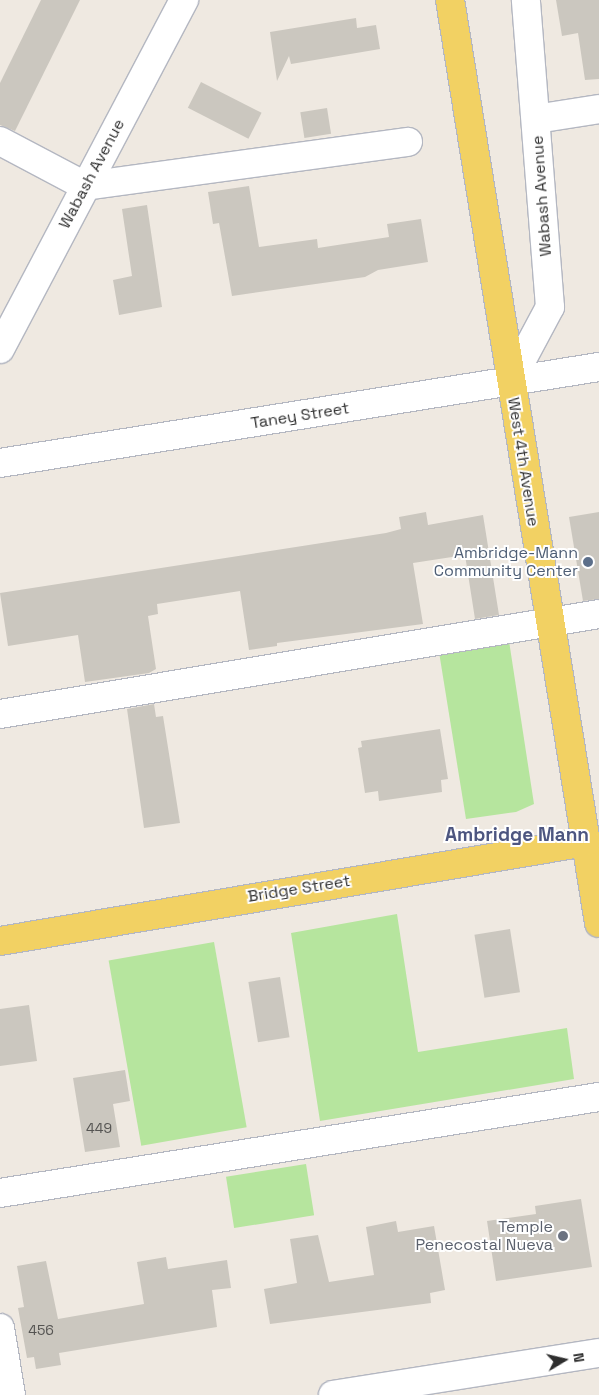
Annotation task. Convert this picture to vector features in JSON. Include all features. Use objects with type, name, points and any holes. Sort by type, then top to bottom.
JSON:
[{"type":"main road","name":"West 4th Avenue","points":[[450,0],[548,622],[592,841],[599,923]]},
{"type":"main road","name":"Bridge Street","points":[[0,941],[592,841]]},
{"type":"street","name":"Wabash Avenue","points":[[0,349],[184,0]]},
{"type":"street","name":"Wabash Avenue","points":[[510,382],[550,307],[526,0]]},
{"type":"street","points":[[536,119],[599,109]]},
{"type":"street","points":[[0,141],[85,186],[408,142]]},
{"type":"street","name":"Taney Street","points":[[0,463],[599,367]]},
{"type":"street","points":[[0,714],[599,614]]},
{"type":"street","points":[[0,1193],[599,1097]]},
{"type":"street","points":[[0,1328],[11,1395]]},
{"type":"street","points":[[333,1395],[599,1353]]},
{"type":"green space","points":[[509,641],[534,804],[516,812],[466,819],[439,652]]},
{"type":"green space","points":[[397,914],[418,1052],[567,1028],[574,1079],[320,1121],[291,933]]},
{"type":"green space","points":[[214,942],[247,1127],[141,1146],[109,961]]},
{"type":"green space","points":[[306,1164],[314,1215],[234,1228],[226,1177]]},
{"type":"building","points":[[41,0],[80,0],[15,131],[0,125],[0,83]]},
{"type":"building","points":[[556,0],[599,0],[599,79],[585,80],[578,33],[562,36]]},
{"type":"building","points":[[356,18],[357,28],[376,25],[380,49],[291,64],[289,56],[277,81],[270,32]]},
{"type":"building","points":[[201,82],[262,113],[248,139],[188,108]]},
{"type":"building","points":[[327,108],[331,134],[304,138],[300,112]]},
{"type":"building","points":[[249,186],[259,247],[317,239],[318,248],[389,237],[387,224],[421,219],[428,262],[378,270],[365,277],[232,296],[219,223],[213,224],[208,192]]},
{"type":"building","points":[[147,205],[162,307],[119,315],[113,280],[132,276],[122,209]]},
{"type":"building","points":[[426,512],[428,525],[483,515],[499,615],[475,619],[465,555],[413,563],[423,624],[277,643],[277,646],[249,650],[240,591],[157,604],[158,614],[148,616],[156,669],[149,673],[85,682],[78,635],[8,646],[0,593],[386,533],[401,529],[399,517]]},
{"type":"building","name":"Ambridge-Mann Community Center","points":[[599,512],[599,599],[583,601],[569,517]]},
{"type":"building","points":[[154,704],[156,717],[163,716],[180,823],[144,828],[127,709]]},
{"type":"building","points":[[440,729],[448,779],[441,780],[442,792],[379,801],[378,791],[365,793],[358,748],[362,747],[361,741]]},
{"type":"building","points":[[510,929],[520,992],[484,998],[474,935]]},
{"type":"building","points":[[280,977],[290,1037],[258,1042],[248,982]]},
{"type":"building","points":[[29,1005],[37,1061],[0,1066],[0,1009]]},
{"type":"building","points":[[125,1070],[130,1101],[113,1104],[120,1147],[85,1152],[73,1078]]},
{"type":"building","points":[[581,1199],[592,1267],[496,1281],[487,1221],[536,1214],[535,1206]]},
{"type":"building","points":[[396,1221],[398,1232],[434,1226],[445,1290],[430,1293],[431,1303],[270,1324],[264,1289],[297,1283],[290,1239],[318,1235],[329,1282],[374,1275],[366,1227]]},
{"type":"building","points":[[166,1257],[168,1269],[227,1260],[231,1288],[212,1290],[217,1327],[59,1353],[61,1365],[36,1369],[34,1357],[27,1358],[18,1308],[24,1307],[17,1266],[46,1261],[58,1319],[144,1304],[137,1262]]},
{"type":"place","name":"Ambridge-Mann Community Center","points":[[588,562]]},
{"type":"place","name":"Temple Penecostal Nueva","points":[[563,1236]]},
{"type":"district","name":"Ambridge Mann","points":[[517,835]]}]
